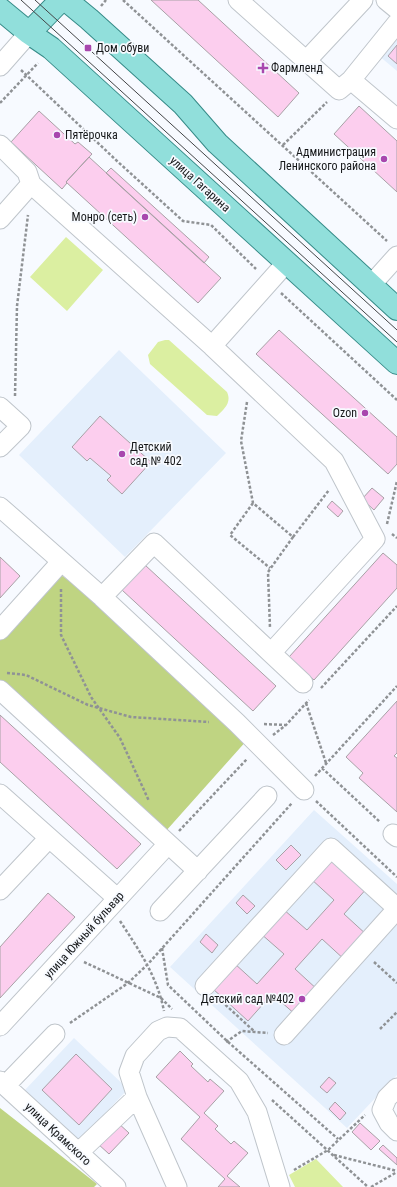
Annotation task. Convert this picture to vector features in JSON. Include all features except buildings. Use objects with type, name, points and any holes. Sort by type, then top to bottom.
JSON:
[{"type":"main road","points":[[29,34],[61,0]]},
{"type":"main road","points":[[66,0],[183,104],[217,144],[397,309]]},
{"type":"main road","name":"улица Гагарина","points":[[0,9],[29,34],[51,48],[397,363]]},
{"type":"street","points":[[238,0],[306,61],[397,119]]},
{"type":"street","points":[[306,61],[363,0]]},
{"type":"street","points":[[386,0],[397,9]]},
{"type":"street","points":[[345,85],[397,23]]},
{"type":"street","points":[[4,62],[29,34]]},
{"type":"street","points":[[0,145],[27,172],[32,184],[212,346],[334,461],[341,474],[375,539],[271,653]]},
{"type":"street","points":[[0,219],[32,184]]},
{"type":"street","points":[[371,285],[394,251]]},
{"type":"street","points":[[212,346],[287,262]]},
{"type":"street","points":[[0,447],[21,426],[8,402]]},
{"type":"street","points":[[2,511],[102,597],[237,723],[304,790]]},
{"type":"street","points":[[102,597],[154,544],[310,691]]},
{"type":"street","points":[[0,630],[61,562]]},
{"type":"street","points":[[0,690],[198,871]]},
{"type":"street","points":[[0,794],[49,838],[114,902]]},
{"type":"street","points":[[160,912],[267,796]]},
{"type":"street","points":[[0,890],[49,838]]},
{"type":"street","name":"улица Южный бульвар","points":[[0,1026],[168,844]]},
{"type":"street","points":[[205,986],[331,848],[397,909],[284,1034]]},
{"type":"street","points":[[177,1187],[137,1097],[129,1072],[135,1056],[158,1031],[167,1027],[180,1028],[239,1081],[257,1112],[279,1183]]},
{"type":"street","points":[[3,1083],[55,1034]]},
{"type":"street","name":"улица Крамского","points":[[3,1083],[116,1187]]},
{"type":"street","points":[[392,1093],[382,1110],[389,1123],[397,1131]]},
{"type":"street","points":[[78,1153],[137,1097]]},
{"type":"path","points":[[123,0],[283,145],[394,251]]},
{"type":"path","points":[[4,62],[26,75],[183,221],[210,225],[269,282],[397,400]]},
{"type":"path","points":[[0,103],[26,75]]},
{"type":"path","points":[[283,145],[345,85]]},
{"type":"path","points":[[8,402],[17,306],[32,184]]},
{"type":"path","points":[[249,382],[241,441],[253,503],[293,537]]},
{"type":"path","points":[[271,653],[268,572],[341,474]]},
{"type":"path","points":[[386,528],[397,481]]},
{"type":"path","points":[[253,503],[230,535],[270,568]]},
{"type":"path","points":[[61,562],[61,635],[91,697],[120,738],[155,812],[154,831]]},
{"type":"path","points":[[168,844],[259,746],[286,725],[306,704],[310,691],[397,606]]},
{"type":"path","points":[[0,672],[26,675],[88,705],[131,717],[286,725]]},
{"type":"path","points":[[55,1034],[128,983],[148,964],[304,790],[326,763],[397,686]]},
{"type":"path","points":[[310,691],[306,704],[326,763]]},
{"type":"path","points":[[322,768],[395,835]]},
{"type":"path","points":[[304,790],[397,877]]},
{"type":"path","points":[[114,902],[148,964],[161,998],[167,1027]]},
{"type":"path","points":[[162,948],[168,985],[227,1041],[338,1140]]},
{"type":"path","points":[[360,950],[397,983]]},
{"type":"path","points":[[205,986],[256,1032]]},
{"type":"path","points":[[380,1029],[397,1012]]},
{"type":"path","points":[[242,1031],[284,1034]]},
{"type":"path","points":[[279,1183],[328,1150],[359,1119],[392,1093]]},
{"type":"path","points":[[333,1155],[397,1172]]},
{"type":"path","points":[[371,1187],[397,1172]]},
{"type":"shaded area","points":[[397,34],[397,71],[378,55]]},
{"type":"shaded area","name":"Детский сад № 402","points":[[119,350],[226,453],[125,557],[19,455]]},
{"type":"shaded area","name":"Детский сад №402","points":[[314,810],[397,884],[397,1075],[347,1128],[170,967]]},
{"type":"shaded area","points":[[74,1038],[128,1089],[78,1142],[24,1091]]},
{"type":"green space","points":[[66,237],[103,270],[67,311],[30,277]]},
{"type":"green space","points":[[169,340],[227,392],[229,399],[228,403],[217,416],[207,415],[150,364],[148,355],[158,342]]},
{"type":"green space","points":[[52,569],[93,597],[248,739],[157,841],[0,685],[0,625]]},
{"type":"green space","points":[[0,1108],[97,1184],[94,1187],[0,1187]]},
{"type":"green space","points":[[316,1159],[343,1187],[295,1187],[289,1175]]},
{"type":"tram line","points":[[21,0],[397,342]]},
{"type":"tram line","points":[[35,0],[397,330]]},
{"type":"place","name":"Дом обуви","points":[[88,48]]},
{"type":"place","name":"Фармленд","points":[[263,68]]},
{"type":"place","name":"Пятёрочка","points":[[57,135]]},
{"type":"place","name":"Администрация Ленинского района","points":[[384,159]]},
{"type":"place","name":"Монро (сеть)","points":[[145,217]]},
{"type":"place","name":"Ozon","points":[[365,413]]},
{"type":"place","name":"Детский сад № 402","points":[[122,454]]},
{"type":"place","name":"Детский сад №402","points":[[302,999]]}]
